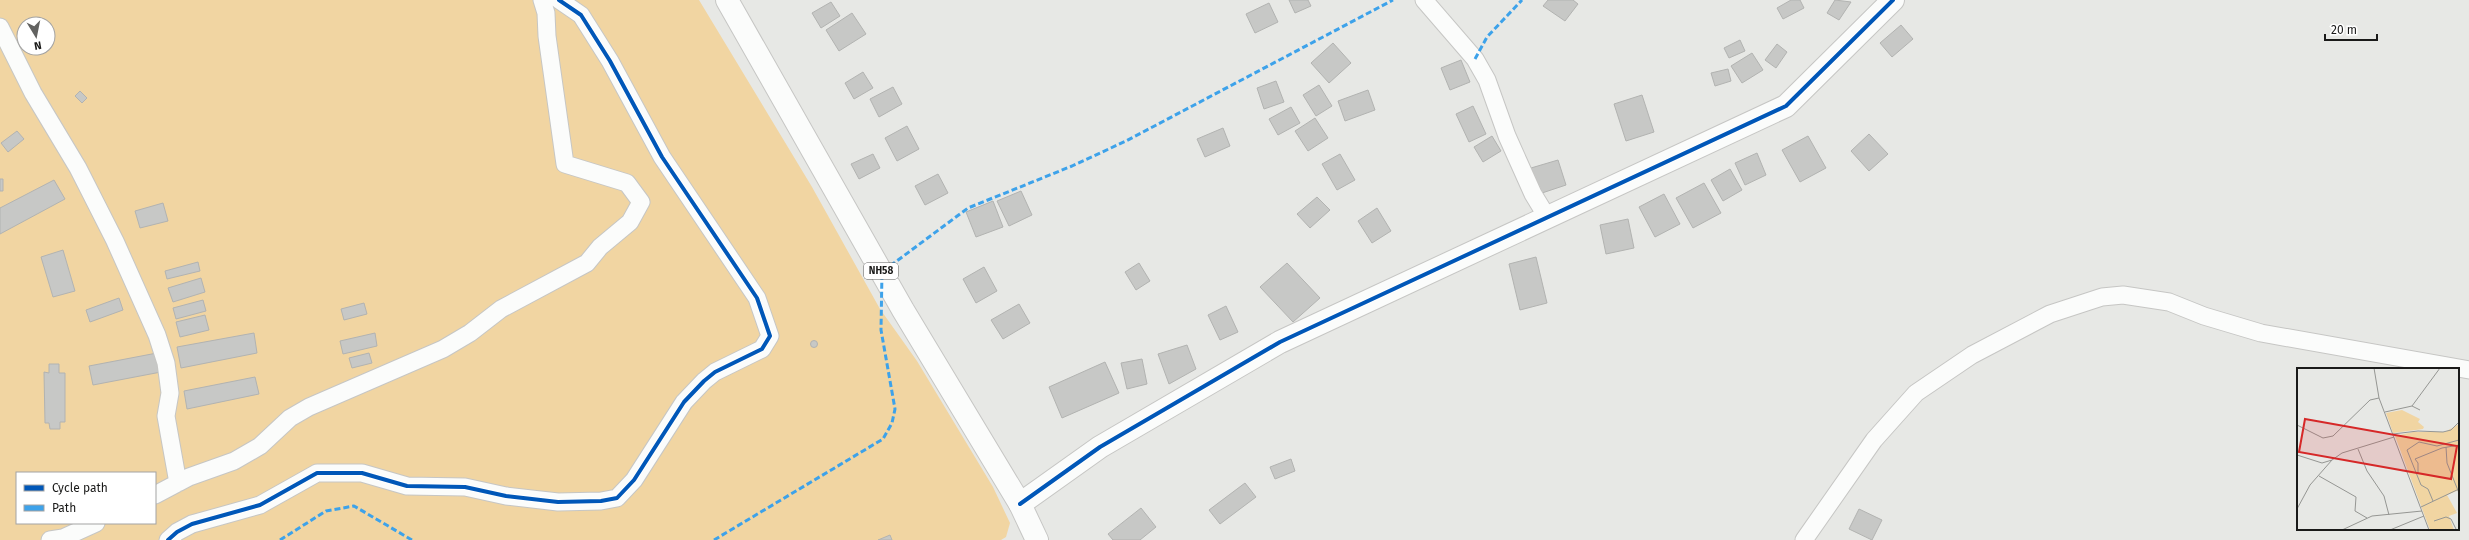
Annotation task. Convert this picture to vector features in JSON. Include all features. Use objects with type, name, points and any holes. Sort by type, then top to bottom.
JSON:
[{"type":"street","points":[[156,495],[178,483],[260,446],[290,418],[309,407],[443,349],[470,333],[501,309],[587,263],[600,247],[630,222],[641,202],[627,183],[565,164],[547,36],[546,13],[542,0]]},
{"type":"street","points":[[168,540],[177,532],[192,524],[260,505],[317,473],[362,473],[407,486],[465,487],[506,496],[558,502],[601,501],[617,498],[634,480],[684,402],[704,381],[715,372],[762,348],[770,336],[757,298],[662,157],[610,61],[581,15],[559,0]]},
{"type":"street","name":"NH58","points":[[728,0],[903,310],[1020,504],[1036,540]]},
{"type":"street","points":[[1424,0],[1475,59],[1487,80],[1507,136],[1532,194],[1547,217]]},
{"type":"street","points":[[1020,504],[1100,446],[1280,342],[1786,106],[1893,0]]},
{"type":"street","points":[[0,27],[33,93],[78,168],[115,241],[157,336],[167,371],[170,393],[166,416],[178,483]]},
{"type":"street","points":[[1804,540],[1874,440],[1916,393],[1972,355],[2050,314],[2102,297],[2123,295],[2169,302],[2204,316],[2262,333],[2458,368]]},
{"type":"street","points":[[2459,368],[2469,370]]},
{"type":"street","points":[[50,540],[63,538],[94,524]]},
{"type":"shaded area","points":[[0,0],[699,0],[812,187],[880,309],[917,361],[993,487],[1010,523],[1006,537],[1001,540],[0,540]]},
{"type":"building","points":[[1289,0],[1308,0],[1311,6],[1295,13]]},
{"type":"building","points":[[1548,0],[1573,0],[1578,4],[1565,21],[1543,6]]},
{"type":"building","points":[[1791,0],[1800,0],[1804,8],[1783,19],[1777,8]]},
{"type":"building","points":[[1835,0],[1851,2],[1839,20],[1827,13]]},
{"type":"building","points":[[831,2],[840,16],[821,28],[812,13]]},
{"type":"building","points":[[1269,3],[1278,22],[1255,33],[1246,14]]},
{"type":"building","points":[[852,13],[866,34],[839,51],[826,30]]},
{"type":"building","points":[[1901,25],[1913,39],[1892,57],[1880,43]]},
{"type":"building","points":[[1740,40],[1745,51],[1729,58],[1724,48]]},
{"type":"building","points":[[1333,43],[1351,63],[1329,83],[1311,63]]},
{"type":"building","points":[[1777,44],[1787,52],[1776,68],[1765,60]]},
{"type":"building","points":[[1752,53],[1763,70],[1742,83],[1731,66]]},
{"type":"building","points":[[1461,60],[1470,82],[1450,90],[1441,68]]},
{"type":"building","points":[[1728,69],[1731,81],[1715,86],[1711,73]]},
{"type":"building","points":[[863,72],[873,88],[854,99],[845,83]]},
{"type":"building","points":[[1276,81],[1284,102],[1264,109],[1257,88]]},
{"type":"building","points":[[1319,85],[1332,106],[1316,116],[1303,95]]},
{"type":"building","points":[[893,87],[902,104],[879,117],[870,99]]},
{"type":"building","points":[[1368,90],[1375,110],[1345,121],[1338,101]]},
{"type":"building","points":[[80,91],[87,98],[82,103],[75,96]]},
{"type":"building","points":[[1642,95],[1654,132],[1626,141],[1614,104]]},
{"type":"building","points":[[1473,106],[1486,134],[1469,142],[1456,114]]},
{"type":"building","points":[[1291,107],[1300,123],[1278,135],[1269,119]]},
{"type":"building","points":[[1315,118],[1328,138],[1308,151],[1295,131]]},
{"type":"building","points":[[907,126],[919,149],[897,161],[885,138]]},
{"type":"building","points":[[1223,128],[1230,146],[1205,157],[1197,139]]},
{"type":"building","points":[[17,131],[24,139],[8,152],[1,143]]},
{"type":"building","points":[[1869,134],[1888,154],[1869,171],[1851,151]]},
{"type":"building","points":[[1492,136],[1501,151],[1483,162],[1474,147]]},
{"type":"building","points":[[1808,136],[1826,168],[1800,182],[1782,150]]},
{"type":"building","points":[[1757,153],[1766,175],[1745,185],[1735,163]]},
{"type":"building","points":[[873,154],[880,168],[859,179],[851,164]]},
{"type":"building","points":[[1340,154],[1355,180],[1337,190],[1322,164]]},
{"type":"building","points":[[1558,160],[1566,185],[1539,194],[1531,168]]},
{"type":"building","points":[[1730,169],[1742,190],[1723,201],[1711,180]]},
{"type":"building","points":[[938,174],[948,193],[925,205],[915,186]]},
{"type":"building","points":[[0,179],[3,179],[3,191],[0,191]]},
{"type":"building","points":[[54,180],[65,199],[0,234],[0,208]]},
{"type":"building","points":[[1704,183],[1721,213],[1693,228],[1676,198]]},
{"type":"building","points":[[1021,191],[1032,215],[1009,226],[997,201]]},
{"type":"building","points":[[1664,194],[1680,224],[1655,237],[1639,207]]},
{"type":"building","points":[[1317,197],[1330,210],[1310,228],[1297,214]]},
{"type":"building","points":[[993,201],[1003,227],[976,237],[966,212]]},
{"type":"building","points":[[163,203],[168,221],[140,228],[135,211]]},
{"type":"building","points":[[1377,208],[1391,231],[1372,243],[1358,221]]},
{"type":"building","points":[[1628,219],[1634,248],[1606,254],[1600,225]]},
{"type":"building","points":[[63,250],[75,291],[53,297],[41,257]]},
{"type":"building","points":[[1536,257],[1547,303],[1520,310],[1509,264]]},
{"type":"building","points":[[198,262],[200,271],[167,279],[165,271]]},
{"type":"building","points":[[1139,263],[1150,281],[1136,290],[1125,272]]},
{"type":"building","points":[[1287,263],[1320,298],[1293,322],[1260,287]]},
{"type":"building","points":[[984,267],[997,291],[976,303],[963,279]]},
{"type":"building","points":[[201,278],[205,292],[173,302],[168,288]]},
{"type":"building","points":[[119,298],[123,310],[90,322],[86,310]]},
{"type":"building","points":[[203,300],[206,311],[176,319],[173,308]]},
{"type":"building","points":[[364,303],[367,314],[344,320],[341,309]]},
{"type":"building","points":[[1019,304],[1030,323],[1003,339],[991,320]]},
{"type":"building","points":[[1226,306],[1238,332],[1220,340],[1208,315]]},
{"type":"building","points":[[205,315],[209,330],[180,337],[176,322]]},
{"type":"building","points":[[254,333],[257,353],[181,368],[177,347]]},
{"type":"building","points":[[375,333],[377,346],[343,354],[340,341]]},
{"type":"building","points":[[814,340],[817,341],[817,347],[814,348],[811,347],[810,344],[811,341]]},
{"type":"building","points":[[1187,345],[1196,369],[1169,384],[1158,354]]},
{"type":"building","points":[[157,353],[161,372],[93,385],[89,366]]},
{"type":"building","points":[[369,353],[372,363],[352,368],[349,358]]},
{"type":"building","points":[[1142,359],[1147,384],[1127,389],[1121,363]]},
{"type":"building","points":[[1105,362],[1119,393],[1062,418],[1049,387]]},
{"type":"building","points":[[49,364],[59,364],[59,373],[65,373],[65,422],[60,422],[60,429],[50,429],[49,423],[45,423],[44,372],[49,373]]},
{"type":"building","points":[[255,377],[259,394],[187,409],[184,391]]},
{"type":"building","points":[[1291,459],[1295,471],[1275,479],[1270,467]]},
{"type":"building","points":[[1245,483],[1256,497],[1220,524],[1209,510]]},
{"type":"building","points":[[1141,508],[1156,527],[1140,540],[1113,540],[1108,534]]},
{"type":"building","points":[[1859,509],[1882,520],[1872,540],[1849,529]]},
{"type":"building","points":[[890,535],[892,540],[878,540]]},
{"type":"marked path","points":[[714,540],[883,439],[892,423],[895,409],[881,330],[882,272],[968,208],[1072,166],[1126,141],[1393,0]]},
{"type":"marked path","points":[[1475,59],[1487,37],[1522,0]]},
{"type":"marked path","points":[[280,540],[326,511],[354,506],[412,540]]},
{"type":"cycle path","points":[[168,540],[177,532],[192,524],[260,505],[317,473],[362,473],[407,486],[465,487],[506,496],[558,502],[601,501],[617,498],[634,480],[684,402],[704,381],[715,372],[762,349],[770,336],[757,298],[662,157],[610,61],[581,15],[559,0]]},
{"type":"cycle path","points":[[1020,504],[1100,447],[1280,342],[1786,106],[1893,0]]}]
